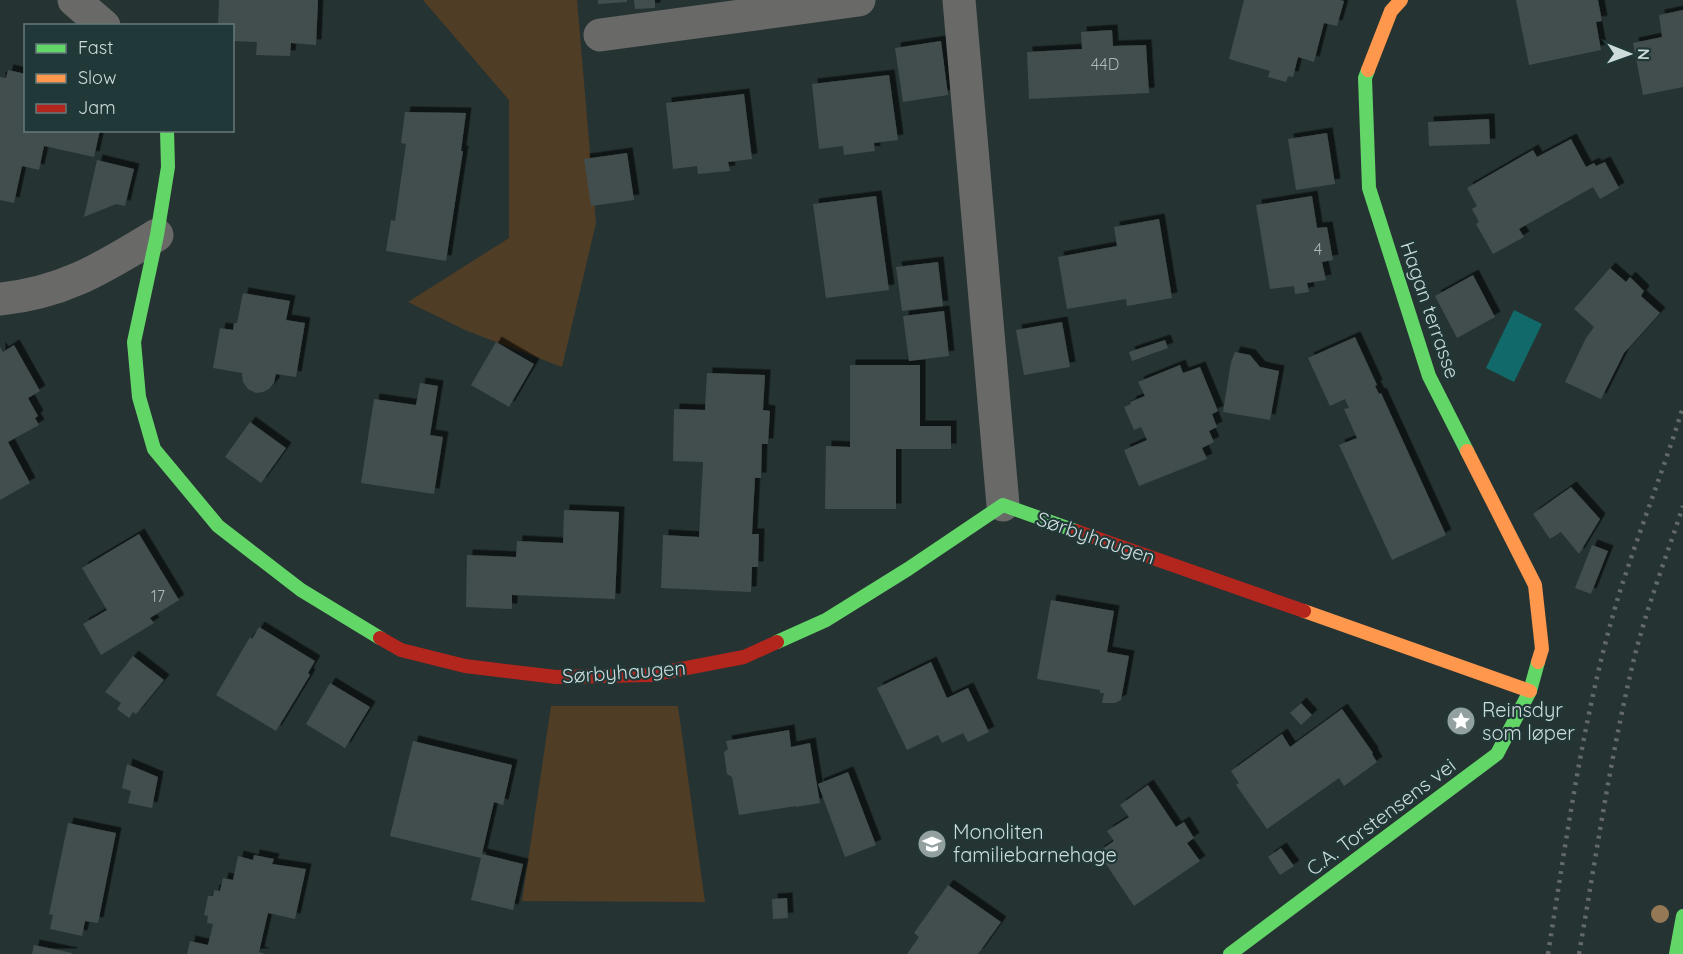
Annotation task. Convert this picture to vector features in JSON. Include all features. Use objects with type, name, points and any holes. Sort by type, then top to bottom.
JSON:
[{"type":"street","points":[[74,0],[102,24]]},
{"type":"street","points":[[600,35],[859,0]]},
{"type":"street","points":[[960,0],[1003,505]]},
{"type":"street","name":"Hagan terrasse","points":[[1401,0],[1391,11],[1365,78],[1369,188],[1429,376],[1535,585],[1542,649],[1530,691]]},
{"type":"street","name":"Sørbyhaugen","points":[[167,132],[168,167],[157,235],[134,342],[139,397],[154,449],[218,526],[301,590],[401,650],[465,666],[556,677],[650,675],[744,657],[826,620],[908,569],[1003,505],[1530,691]]},
{"type":"street","points":[[0,299],[55,289],[93,274],[157,235]]},
{"type":"street","name":"C.A. Torstensens vei","points":[[1230,954],[1497,754],[1530,691]]},
{"type":"street","points":[[1676,954],[1683,916]]},
{"type":"shaded area","points":[[423,0],[577,0],[596,223],[562,367],[465,330],[408,302],[509,238],[509,100]]},
{"type":"shaded area","points":[[551,706],[678,706],[705,902],[522,901]]},
{"type":"water","points":[[1514,310],[1542,324],[1514,382],[1486,368]]},
{"type":"building","points":[[219,0],[318,0],[316,45],[291,43],[290,56],[256,55],[257,42],[234,41],[234,24],[218,24]]},
{"type":"building","points":[[598,0],[627,0],[627,2],[598,4]]},
{"type":"building","points":[[634,0],[655,0],[655,8],[635,9]]},
{"type":"building","points":[[1244,0],[1344,1],[1337,26],[1324,23],[1314,62],[1298,57],[1293,77],[1288,76],[1286,82],[1268,77],[1270,71],[1229,59]]},
{"type":"building","points":[[1516,0],[1598,0],[1602,21],[1596,22],[1601,50],[1529,65]]},
{"type":"building","points":[[1683,10],[1683,87],[1643,95],[1633,43],[1662,37],[1659,15]]},
{"type":"building","points":[[1112,30],[1113,46],[1146,45],[1149,93],[1029,99],[1027,52],[1082,49],[1081,32]]},
{"type":"building","points":[[941,41],[948,95],[903,102],[895,48]]},
{"type":"building","points":[[8,70],[24,74],[24,132],[100,132],[94,157],[44,146],[39,170],[22,166],[14,203],[0,200],[0,77],[6,78]]},
{"type":"building","points":[[889,75],[898,140],[874,143],[875,151],[844,155],[843,146],[819,149],[812,84]]},
{"type":"building","points":[[744,94],[752,159],[728,162],[730,171],[698,174],[697,166],[673,169],[666,103]]},
{"type":"building","points":[[405,112],[466,113],[461,151],[463,151],[446,261],[386,251],[391,220],[395,221],[406,144],[401,143]]},
{"type":"building","points":[[1489,119],[1490,144],[1429,146],[1428,122]]},
{"type":"building","points":[[1327,133],[1335,184],[1296,190],[1288,139]]},
{"type":"building","points":[[1571,139],[1586,167],[1594,163],[1596,166],[1605,162],[1619,188],[1600,199],[1593,187],[1519,229],[1524,237],[1493,254],[1476,224],[1479,222],[1472,209],[1477,206],[1467,188],[1533,150],[1537,157]]},
{"type":"building","points":[[627,153],[634,200],[591,206],[584,159]]},
{"type":"building","points":[[97,160],[134,169],[125,206],[116,204],[84,217]]},
{"type":"building","points":[[876,196],[889,290],[826,298],[813,204]]},
{"type":"building","points":[[1312,196],[1317,228],[1327,227],[1333,260],[1322,262],[1326,280],[1307,283],[1309,292],[1295,294],[1294,286],[1270,289],[1256,205]]},
{"type":"building","points":[[1159,219],[1172,298],[1127,306],[1126,299],[1067,309],[1058,257],[1117,246],[1114,227]]},
{"type":"building","points":[[938,262],[943,306],[902,311],[896,267]]},
{"type":"building","points":[[1610,268],[1626,282],[1630,277],[1644,291],[1641,296],[1660,313],[1624,353],[1601,399],[1565,382],[1586,338],[1594,327],[1574,309]]},
{"type":"building","points":[[1473,275],[1495,317],[1457,338],[1435,296]]},
{"type":"building","points":[[243,293],[290,301],[286,320],[305,323],[296,377],[276,374],[274,383],[263,392],[256,393],[248,389],[243,382],[242,373],[213,368],[220,328],[233,330],[234,323],[237,323]]},
{"type":"building","points":[[944,311],[949,356],[909,361],[903,316]]},
{"type":"building","points":[[1062,322],[1070,367],[1024,375],[1016,330]]},
{"type":"building","points":[[1355,337],[1377,385],[1375,386],[1379,394],[1381,393],[1446,535],[1392,560],[1339,445],[1357,438],[1344,409],[1349,408],[1345,399],[1330,406],[1308,358]]},
{"type":"building","points":[[1165,340],[1168,348],[1132,361],[1129,352]]},
{"type":"building","points":[[496,342],[534,364],[509,407],[471,385]]},
{"type":"building","points":[[14,345],[40,391],[28,398],[38,416],[35,418],[39,425],[8,442],[30,483],[0,500],[0,347],[3,352]]},
{"type":"building","points":[[1235,352],[1250,355],[1260,367],[1279,371],[1270,420],[1223,412],[1231,362]]},
{"type":"building","points":[[850,365],[920,365],[920,426],[951,426],[951,449],[896,449],[896,509],[825,509],[826,446],[850,447]]},
{"type":"building","points":[[1180,365],[1183,373],[1200,367],[1218,411],[1212,414],[1217,427],[1209,431],[1214,442],[1202,448],[1207,459],[1139,486],[1124,450],[1147,440],[1141,427],[1134,430],[1124,407],[1145,396],[1138,382]]},
{"type":"building","points":[[707,373],[765,375],[763,410],[770,411],[768,444],[762,444],[761,478],[755,478],[752,534],[759,534],[758,567],[752,567],[751,592],[661,588],[663,535],[699,537],[703,462],[673,461],[674,409],[705,410]]},
{"type":"building","points":[[420,383],[438,386],[430,435],[443,437],[434,494],[361,483],[374,399],[416,405]]},
{"type":"building","points":[[250,422],[286,448],[261,483],[225,457]]},
{"type":"building","points":[[1571,487],[1600,519],[1579,554],[1561,532],[1550,539],[1533,514]]},
{"type":"building","points":[[564,510],[619,512],[615,599],[512,595],[512,609],[466,607],[467,555],[516,557],[517,541],[563,543]]},
{"type":"building","points":[[139,534],[179,600],[150,618],[154,623],[101,655],[83,624],[107,610],[82,568]]},
{"type":"building","points":[[1592,545],[1608,551],[1591,594],[1575,588]]},
{"type":"building","points":[[1051,600],[1114,611],[1107,652],[1129,656],[1121,700],[1115,703],[1102,703],[1104,693],[1100,693],[1100,690],[1037,679]]},
{"type":"building","points":[[259,627],[315,661],[308,673],[310,675],[276,731],[216,695],[250,637],[252,639]]},
{"type":"building","points":[[133,656],[164,680],[136,714],[133,712],[129,718],[117,709],[121,703],[105,692]]},
{"type":"building","points":[[931,662],[947,698],[968,688],[989,732],[968,742],[963,733],[942,743],[938,735],[907,750],[877,688]]},
{"type":"building","points":[[330,683],[370,707],[345,748],[306,724]]},
{"type":"building","points":[[1301,703],[1312,715],[1301,725],[1290,713]]},
{"type":"building","points":[[1342,709],[1377,762],[1344,786],[1339,778],[1267,829],[1236,785],[1239,783],[1231,771],[1282,734],[1290,747]]},
{"type":"building","points":[[789,730],[791,747],[810,743],[820,803],[739,815],[732,777],[727,774],[724,752],[728,749],[726,741]]},
{"type":"building","points":[[413,741],[512,765],[503,805],[494,802],[482,854],[523,864],[513,910],[471,900],[481,858],[390,836]]},
{"type":"building","points":[[127,764],[158,777],[152,808],[128,803],[131,791],[122,788]]},
{"type":"building","points":[[848,772],[876,845],[845,857],[818,784]]},
{"type":"building","points":[[1148,785],[1176,827],[1184,822],[1194,838],[1187,843],[1200,861],[1134,906],[1098,852],[1114,841],[1107,831],[1129,817],[1120,805]]},
{"type":"building","points":[[68,823],[116,833],[98,923],[85,921],[82,936],[50,929],[53,915],[49,914]]},
{"type":"building","points":[[1281,848],[1294,866],[1280,875],[1268,857]]},
{"type":"building","points":[[254,855],[274,859],[272,864],[306,869],[295,919],[268,913],[259,952],[265,954],[187,954],[190,941],[208,945],[213,924],[207,923],[208,916],[204,915],[208,896],[213,896],[214,890],[220,891],[223,878],[233,880],[238,856],[253,860]]},
{"type":"building","points":[[948,885],[1001,922],[978,954],[907,954],[919,937],[914,933]]},
{"type":"building","points":[[787,898],[788,918],[773,919],[772,899]]},
{"type":"building","points":[[34,945],[72,953],[72,954],[32,954]]},
{"type":"railway","points":[[1548,954],[1585,732],[1605,644],[1617,601],[1683,407]]},
{"type":"railway","points":[[1579,954],[1610,772],[1633,663],[1650,603],[1683,506]]},
{"type":"traffic: fast","points":[[1368,70],[1365,78],[1369,188],[1429,376],[1467,451]]},
{"type":"traffic: fast","points":[[167,132],[168,167],[157,235],[134,342],[139,397],[154,449],[218,526],[301,590],[380,638]]},
{"type":"traffic: fast","points":[[777,642],[826,620],[908,569],[1003,505],[1076,531]]},
{"type":"traffic: fast","points":[[1230,954],[1497,754],[1530,691],[1538,662]]},
{"type":"traffic: fast","points":[[1676,954],[1683,916]]},
{"type":"traffic: slow","points":[[1368,70],[1391,11],[1401,0]]},
{"type":"traffic: slow","points":[[1467,451],[1535,585],[1542,649],[1538,662]]},
{"type":"traffic: slow","points":[[1304,611],[1530,691]]},
{"type":"traffic: jam","points":[[1076,531],[1304,611]]},
{"type":"traffic: jam","points":[[380,638],[401,650],[465,666],[556,677],[650,675],[744,657],[777,642]]},
{"type":"place","name":"Reinsdyr som løper","points":[[1461,721]]},
{"type":"place","name":"Monoliten familiebarnehage","points":[[932,844]]}]
